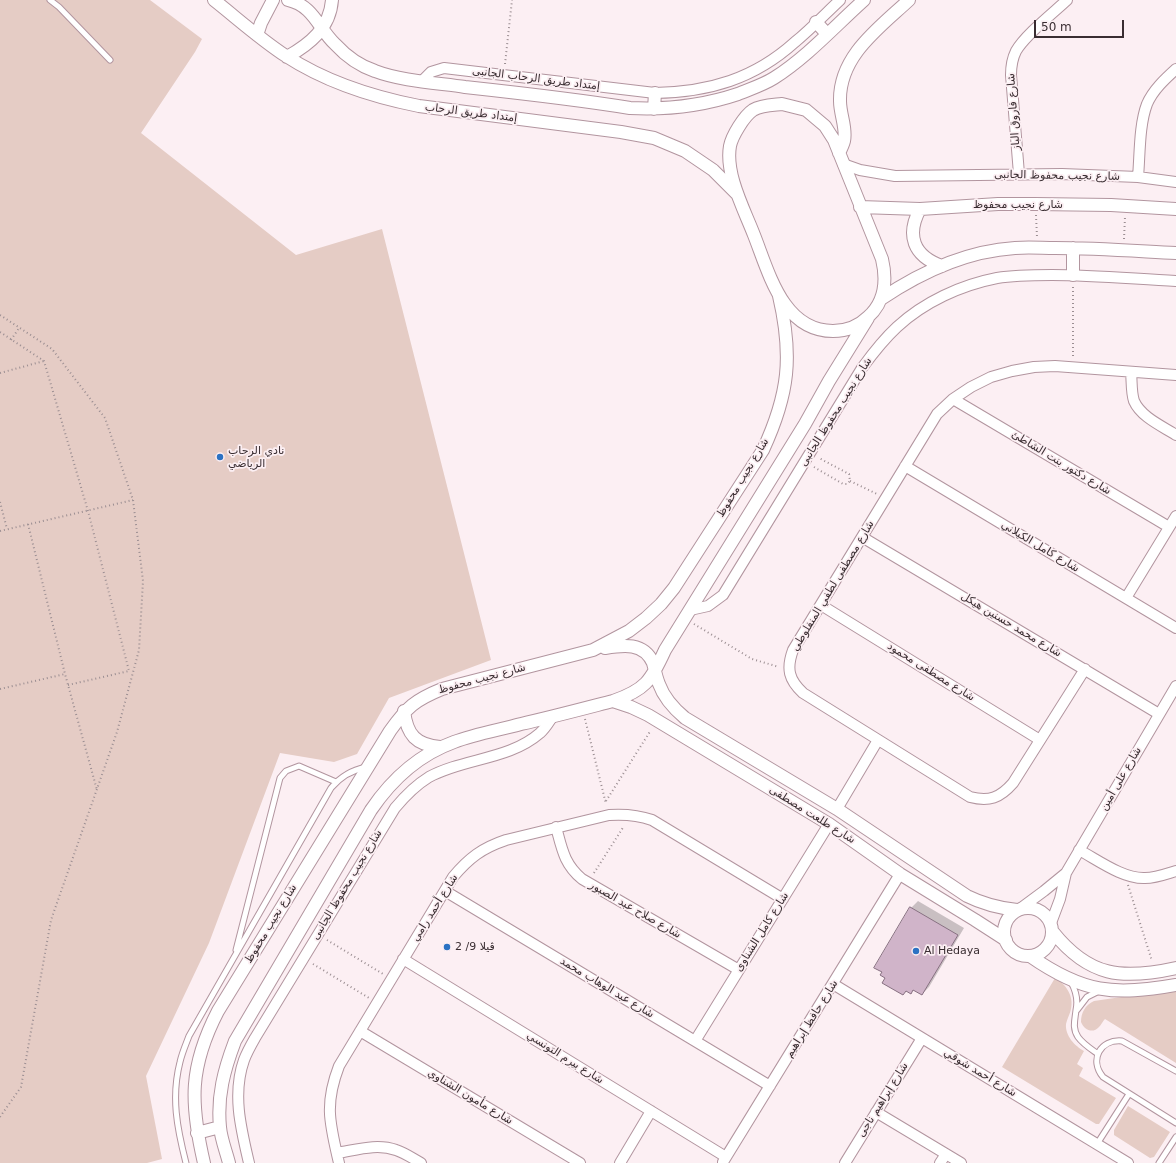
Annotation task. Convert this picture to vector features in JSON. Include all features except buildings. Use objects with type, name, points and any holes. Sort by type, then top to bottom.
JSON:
[{"type":"street","name":"إمتداد طريق الرحاب","points":[[214,0],[287,57],[320,75],[338,82],[389,100],[442,109],[621,132],[654,138],[699,160],[714,170],[738,194]]},
{"type":"street","points":[[257,35],[261,23],[273,0]]},
{"type":"street","points":[[288,0],[297,2],[317,18],[334,44],[353,60],[375,71],[422,81],[630,108],[654,109],[694,106],[719,100],[746,91],[772,79],[801,58],[864,0]]},
{"type":"street","points":[[287,57],[307,45],[323,28],[328,17],[332,0]]},
{"type":"street","name":"إمتداد طريق الرحاب الجانبى","points":[[422,81],[431,72],[444,68],[655,93],[676,93],[711,88],[747,74],[780,55],[840,0]]},
{"type":"street","points":[[841,158],[845,129],[840,101],[846,68],[865,41],[909,0]]},
{"type":"street","name":"شارع فاروق الباز","points":[[1019,174],[1010,75],[1012,62],[1022,42],[1067,0]]},
{"type":"street","points":[[816,22],[827,34]]},
{"type":"street","points":[[1138,177],[1143,120],[1148,104],[1156,90],[1176,69]]},
{"type":"street","points":[[746,91],[753,110]]},
{"type":"street","points":[[654,109],[655,93]]},
{"type":"street","points":[[229,1163],[220,1127],[221,1090],[223,1075],[235,1041],[381,794],[408,767],[440,747],[468,737],[612,701],[626,696],[647,682],[655,672],[665,650],[805,424],[829,381],[881,299],[885,286],[885,272],[882,259],[834,140],[825,126],[806,110],[782,104],[764,106],[753,110],[743,121],[730,145],[731,171],[738,194],[779,296],[796,318],[809,326],[824,331],[840,331],[855,327],[868,318]]},
{"type":"street","name":"شارع نجيب محفوظ الجانبى","points":[[841,158],[866,171],[895,176],[1069,174],[1138,177],[1176,182]]},
{"type":"street","name":"شارع نجيب محفوظ","points":[[860,207],[920,209],[975,205],[1036,204],[1176,209]]},
{"type":"street","points":[[920,209],[914,219],[912,231],[915,243],[921,254],[930,262],[942,266]]},
{"type":"street","points":[[881,299],[907,282],[942,266],[990,251],[1015,248],[1073,248],[1176,253]]},
{"type":"street","points":[[1073,248],[1073,275]]},
{"type":"street","name":"شارع نجيب محفوظ الجانبى","points":[[687,614],[708,606],[723,595],[862,368],[877,347],[898,326],[915,313],[937,299],[956,290],[997,278],[1017,276],[1073,275],[1176,281]]},
{"type":"street","name":"شارع نجيب محفوظ","points":[[204,1163],[194,1112],[194,1091],[196,1070],[208,1030],[218,1011],[367,766],[390,731],[404,712],[415,702],[428,694],[442,689],[593,650],[629,631],[661,604],[674,588],[763,450],[776,420],[782,401],[786,375],[787,349],[785,322],[779,296]]},
{"type":"street","name":"شارع مصطفى لطفي المنفلوطي","points":[[789,669],[793,650],[937,414],[953,399],[971,387],[991,377],[1034,367],[1055,366],[1176,375]]},
{"type":"street","points":[[1131,372],[1133,395],[1137,407],[1147,416],[1176,435]]},
{"type":"street","name":"شارع دكتور بنت الشاطئ","points":[[953,399],[1169,527]]},
{"type":"street","name":"شارع كامل الكيلاني","points":[[905,466],[1176,628]]},
{"type":"street","points":[[1126,598],[1176,516]]},
{"type":"street","name":"شارع محمد حسنين هيكل","points":[[862,537],[1159,714]]},
{"type":"street","name":"شارع مصطفى محمود","points":[[821,605],[1040,740]]},
{"type":"street","name":"شارع طلعت مصطفى","points":[[593,650],[628,645],[644,651],[653,664],[663,693],[684,718],[836,809],[967,896],[984,904],[995,907],[1019,909]]},
{"type":"street","points":[[789,669],[791,678],[796,687],[803,694],[970,797],[979,800],[989,799],[1007,791],[1085,669]]},
{"type":"street","name":"شارع على أمين","points":[[1052,928],[1066,873],[1176,686]]},
{"type":"street","name":"شارع طلعت مصطفى","points":[[612,701],[631,707],[656,721],[829,824],[900,874],[1006,940]]},
{"type":"street","points":[[404,712],[405,723],[410,734],[418,742],[429,746],[440,747]]},
{"type":"street","name":"شارع نجيب محفوظ الجانبى","points":[[249,1163],[238,1110],[238,1085],[244,1060],[255,1038],[317,934],[395,808],[410,791],[428,778],[449,768],[508,752],[526,744],[541,732],[554,716]]},
{"type":"street","points":[[836,809],[878,740]]},
{"type":"street","name":"شارع أحمد رامي","points":[[338,1158],[329,1114],[333,1081],[339,1066],[453,877],[464,864],[490,845],[556,827],[609,815],[631,815],[652,820],[783,899]]},
{"type":"street","name":"شارع كامل الشناوى","points":[[695,1041],[829,824]]},
{"type":"street","name":"شارع صلاح عبد الصبور","points":[[556,827],[564,857],[577,874],[588,883],[739,970]]},
{"type":"street","points":[[1079,850],[1125,875],[1134,878],[1154,877],[1176,871]]},
{"type":"street","name":"شارع على أمين","points":[[1019,909],[1066,873]]},
{"type":"street","name":"شارع حافظ إبراهيم","points":[[724,1160],[900,874]]},
{"type":"street","name":"شارع عبد الوهاب محمد","points":[[445,891],[770,1086]]},
{"type":"street","points":[[1052,928],[1051,941],[1046,949],[1039,954],[1030,956],[1015,952],[1010,947],[1004,934],[1007,920],[1019,909],[1028,907],[1036,908],[1048,917],[1052,928],[1064,947],[1077,957],[1096,968],[1106,972],[1138,975],[1156,973],[1176,968]]},
{"type":"street","points":[[1030,956],[1050,970],[1069,980],[1103,989],[1132,991],[1176,984]]},
{"type":"street","name":"شارع بيرم التونسي","points":[[404,959],[651,1111],[724,1160]]},
{"type":"street","name":"شارع أحمد شوقي","points":[[833,984],[1128,1163]]},
{"type":"street","name":"شارع مأمون الشناوي","points":[[360,1031],[580,1163]]},
{"type":"street","name":"شارع إبراهيم ناجى","points":[[845,1163],[922,1038]]},
{"type":"street","points":[[620,1163],[651,1111]]},
{"type":"street","points":[[876,1112],[962,1163]]},
{"type":"street","points":[[197,1133],[220,1127]]},
{"type":"street","points":[[338,1158],[375,1146],[385,1147],[404,1153],[420,1163]]},
{"type":"street","points":[[940,1163],[946,1154]]},
{"type":"lane","points":[[50,0],[63,11],[110,60]]},
{"type":"lane","points":[[234,957],[280,778],[286,771],[299,766],[336,782]]},
{"type":"lane","points":[[186,1163],[176,1115],[175,1088],[180,1061],[189,1036],[331,788],[345,774],[367,766]]},
{"type":"lane","points":[[1069,980],[1076,995],[1074,1022],[1075,1032],[1083,1043],[1098,1054]]},
{"type":"lane","points":[[1076,1011],[1087,997],[1103,989]]},
{"type":"lane","points":[[202,1012],[218,1011]]},
{"type":"lane","points":[[1176,1071],[1122,1040],[1108,1042],[1100,1049],[1096,1064],[1100,1073],[1107,1080],[1176,1123]]},
{"type":"lane","points":[[1097,1144],[1129,1094]]},
{"type":"lane","points":[[1159,1163],[1176,1137]]},
{"type":"path","points":[[504,75],[512,0]]},
{"type":"path","points":[[1036,204],[1037,248]]},
{"type":"path","points":[[1123,250],[1125,206]]},
{"type":"path","points":[[1073,275],[1073,368]]},
{"type":"path","points":[[0,316],[52,349],[105,418],[133,500],[143,581],[139,650],[117,732],[51,920],[21,1088],[0,1117]]},
{"type":"path","points":[[11,340],[19,328]]},
{"type":"path","points":[[0,332],[44,361],[88,511],[129,671]]},
{"type":"path","points":[[0,373],[44,361]]},
{"type":"path","points":[[810,452],[849,474],[850,481]]},
{"type":"path","points":[[804,462],[843,484],[847,484],[850,481]]},
{"type":"path","points":[[850,481],[885,499]]},
{"type":"path","points":[[0,531],[133,500]]},
{"type":"path","points":[[0,502],[7,529]]},
{"type":"path","points":[[28,524],[65,674],[97,790]]},
{"type":"path","points":[[687,614],[752,659],[770,666],[789,669]]},
{"type":"path","points":[[68,684],[133,670]]},
{"type":"path","points":[[0,689],[65,674]]},
{"type":"path","points":[[582,709],[609,815]]},
{"type":"path","points":[[606,802],[656,721]]},
{"type":"path","points":[[588,883],[631,815]]},
{"type":"path","points":[[1125,875],[1156,973]]},
{"type":"path","points":[[317,934],[391,979]]},
{"type":"path","points":[[303,958],[377,1003]]},
{"type":"shaded area","name":"نادي الرحاب الرياضي","points":[[0,0],[150,0],[202,39],[195,52],[141,133],[296,255],[382,229],[491,660],[389,698],[357,754],[334,762],[280,753],[209,943],[146,1076],[162,1159],[147,1163],[0,1163]]},
{"type":"shaded area","points":[[1055,978],[1066,987],[1072,1004],[1066,1024],[1067,1033],[1074,1043],[1084,1051],[1077,1064],[1083,1068],[1079,1076],[1116,1098],[1099,1124],[1096,1124],[1002,1067]]},
{"type":"shaded area","points":[[1176,989],[1176,1063],[1105,1019],[1097,1029],[1091,1031],[1082,1025],[1081,1022],[1084,1010],[1094,1001]]},
{"type":"shaded area","points":[[1128,1106],[1170,1132],[1154,1157],[1150,1158],[1114,1135],[1114,1130]]},
{"type":"place","name":"نادي الرحاب الرياضي","points":[[220,457]]},
{"type":"place","name":"ڤيلا 9/ 2","points":[[447,947]]},
{"type":"place","name":"Al Hedaya","points":[[916,951]]}]
